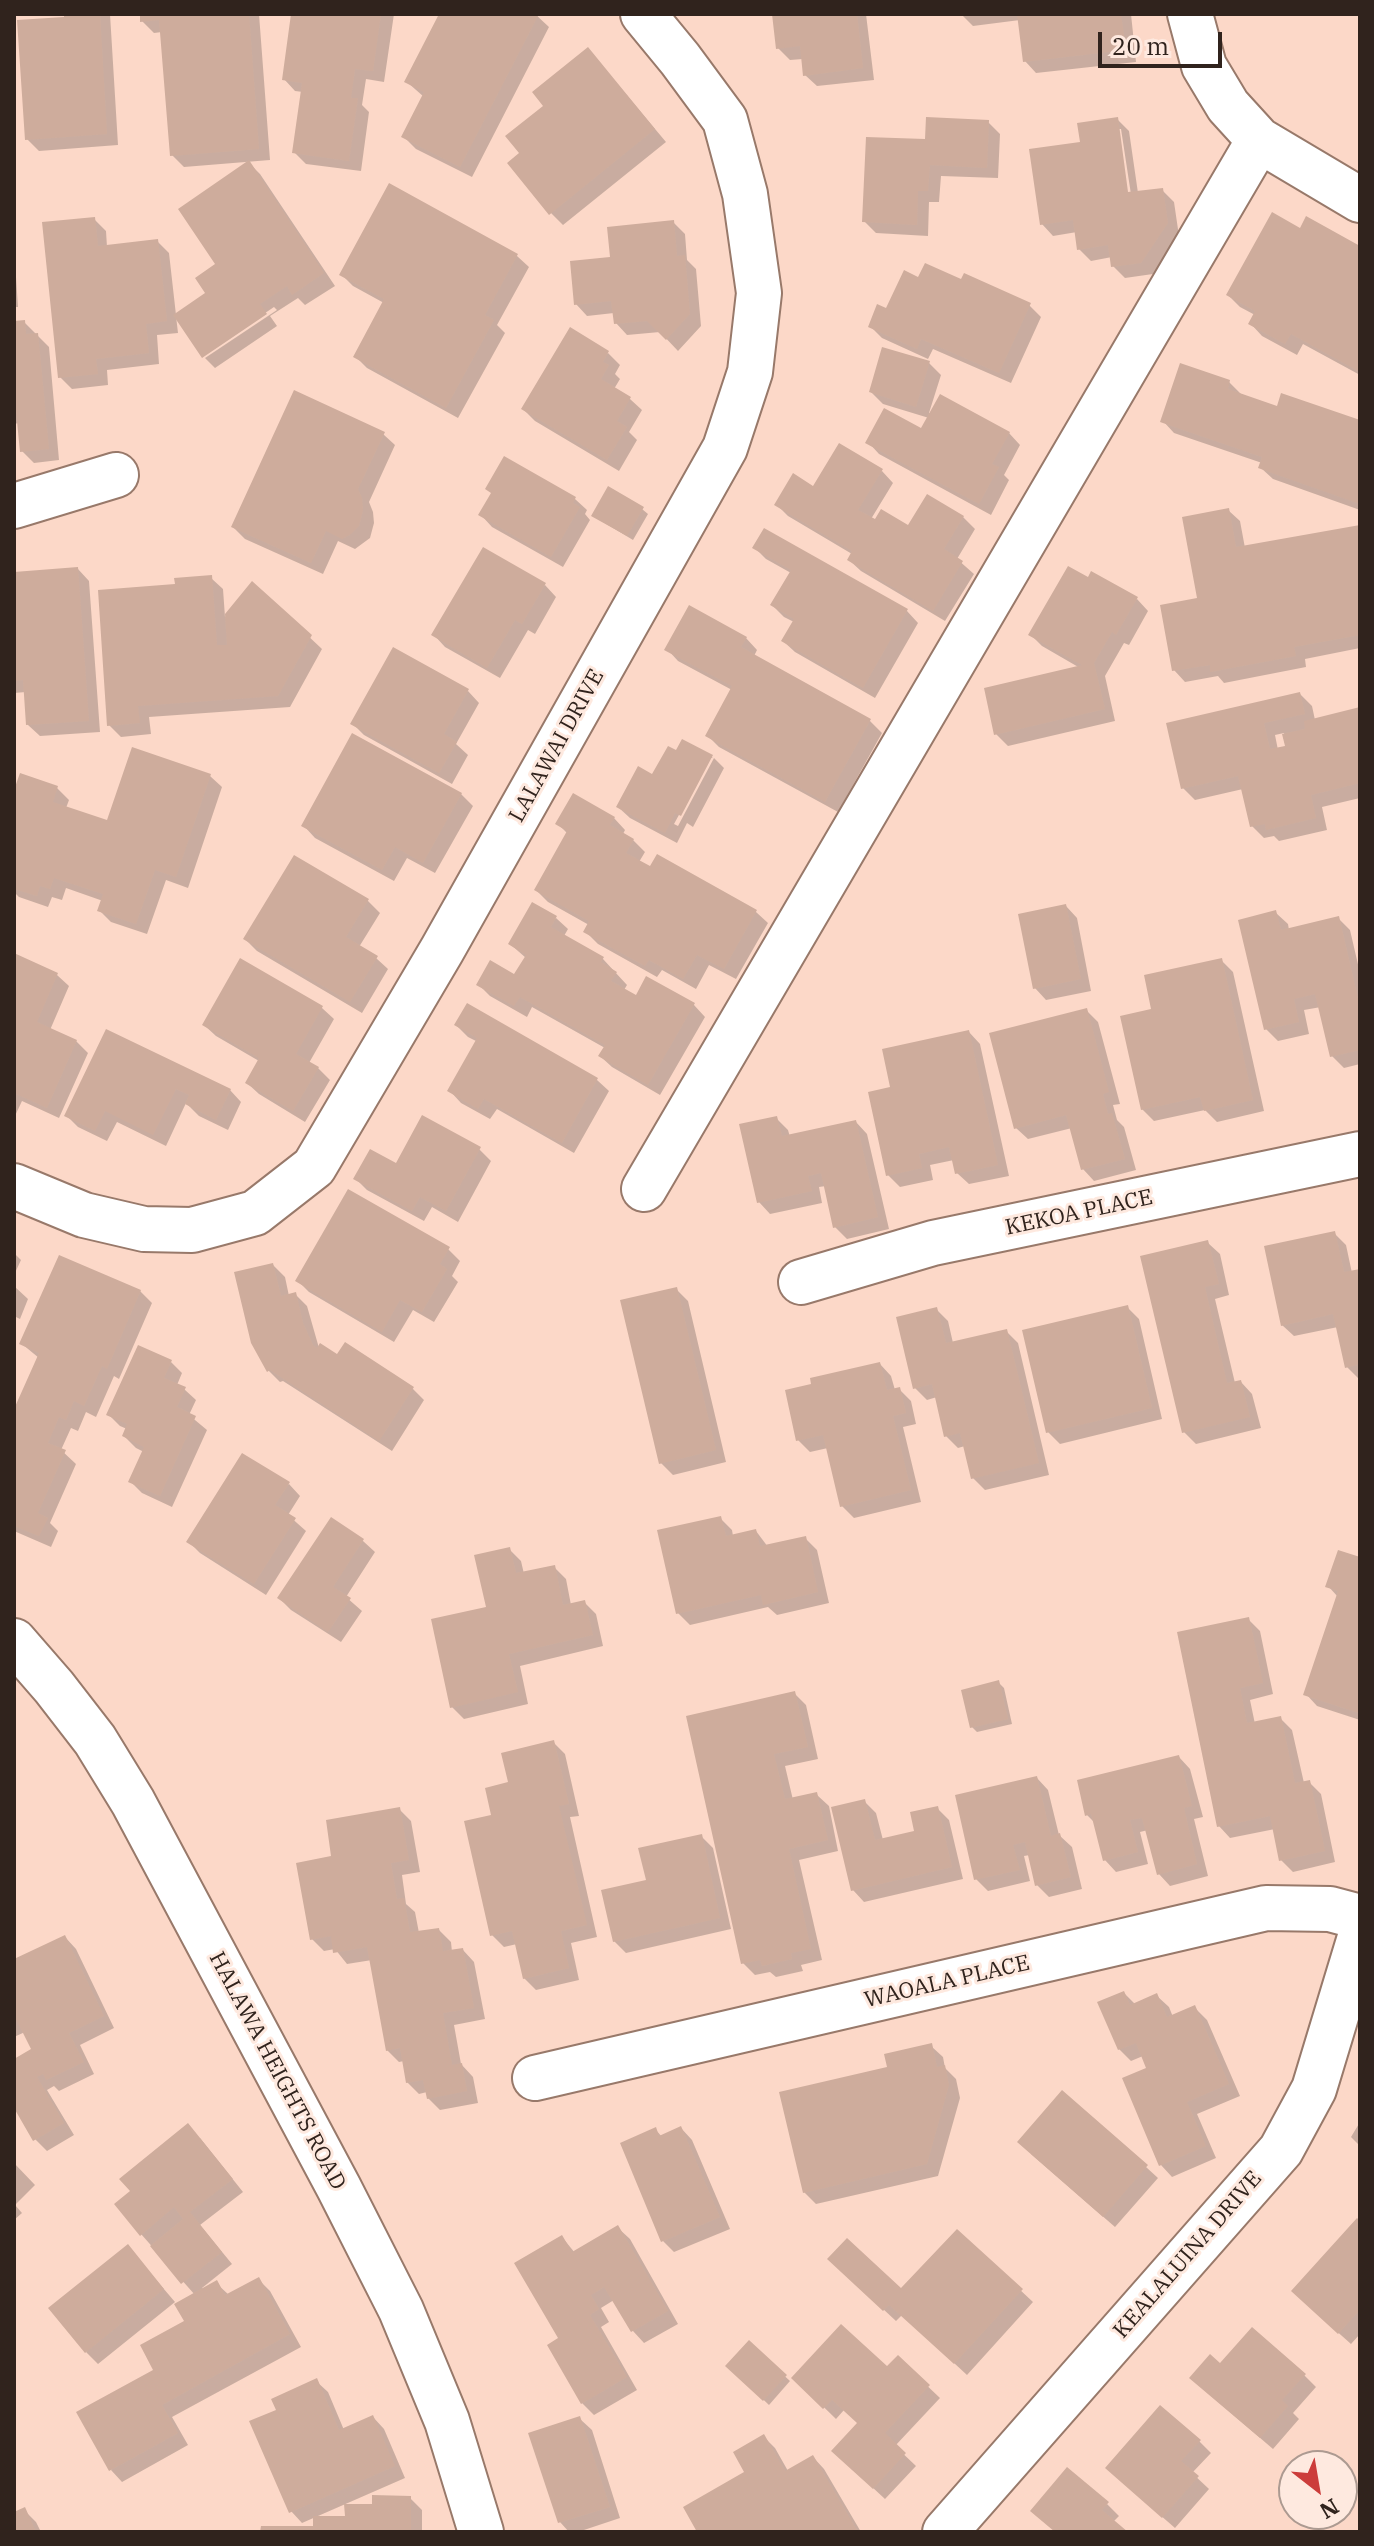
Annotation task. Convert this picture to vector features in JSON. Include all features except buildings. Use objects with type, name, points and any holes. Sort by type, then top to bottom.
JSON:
[{"type":"street","name":"LALAWAI DRIVE","points":[[14,1186],[84,1215],[144,1229],[192,1230],[255,1213],[314,1167],[442,950],[725,448],[750,372],[759,293],[745,194],[725,120],[643,14]]},
{"type":"street","points":[[1190,14],[1204,66],[1228,106],[1259,140],[1360,200]]},
{"type":"street","points":[[644,1189],[1259,140]]},
{"type":"street","points":[[14,506],[116,475]]},
{"type":"street","name":"KEKOA PLACE","points":[[801,1282],[933,1243],[1360,1154]]},
{"type":"street","name":"HALAWA HEIGHTS ROAD","points":[[14,1641],[95,1740],[133,1802],[339,2188],[413,2338],[447,2421],[481,2532]]},
{"type":"street","name":"WAOALA PLACE","points":[[535,2078],[1266,1908],[1330,1909],[1360,1917]]},
{"type":"street","name":"KEALALUINA DRIVE","points":[[945,2532],[1281,2150],[1314,2089],[1360,1937]]}]
